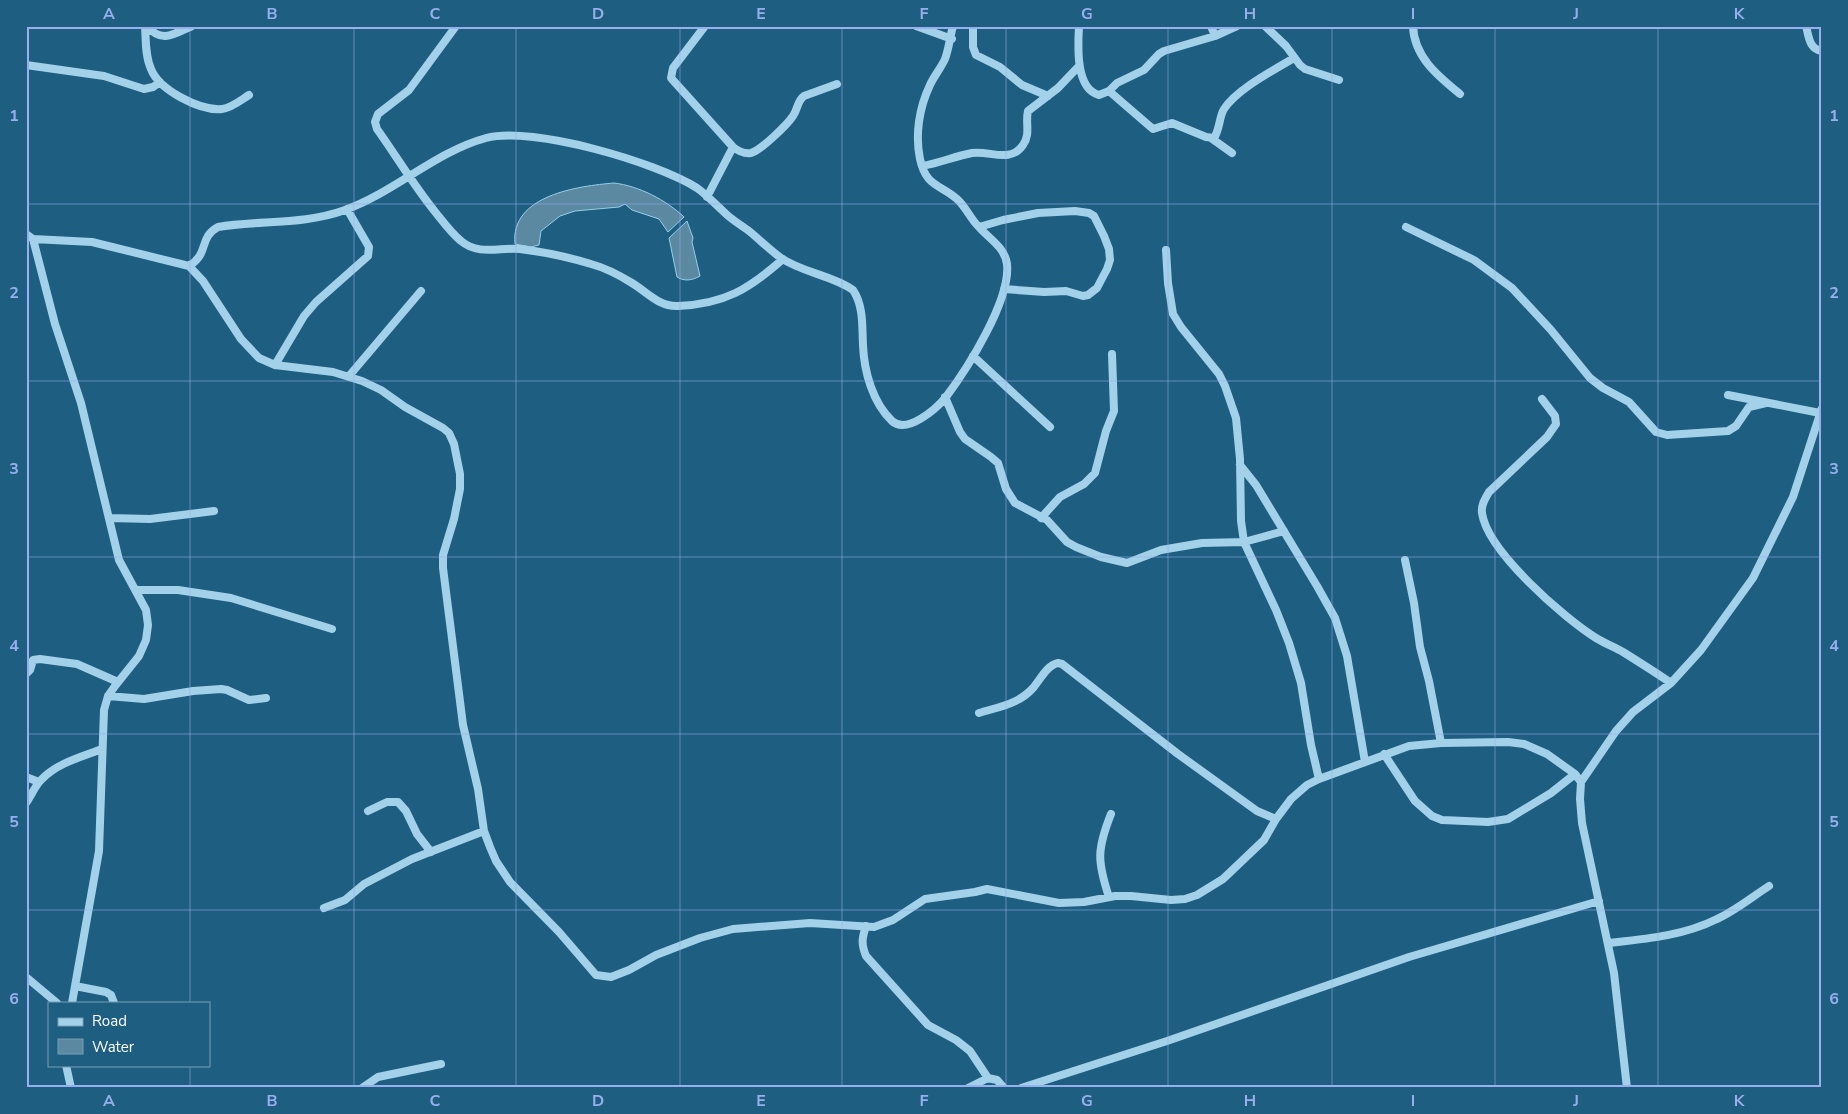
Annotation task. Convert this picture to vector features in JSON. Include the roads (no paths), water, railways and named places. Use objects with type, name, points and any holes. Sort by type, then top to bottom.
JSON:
[{"type":"street","points":[[146,26],[153,33],[160,36],[169,36],[192,26]]},
{"type":"street","points":[[146,26],[148,60],[151,70],[160,82],[184,99],[198,105],[214,109],[224,109],[249,95]]},
{"type":"street","points":[[456,26],[409,90],[378,114],[375,122],[377,129],[408,176],[440,218],[462,242],[480,250],[517,249],[566,257],[612,271],[635,284],[654,299],[676,307],[730,297],[760,280],[783,260]]},
{"type":"street","points":[[705,26],[673,68],[671,78],[740,152],[756,151],[792,117],[800,99],[837,84]]},
{"type":"street","points":[[916,26],[952,39]]},
{"type":"street","points":[[189,266],[200,258],[209,232],[218,227],[302,220],[321,217],[346,209],[383,192],[408,176],[470,144],[487,138],[510,136],[552,139],[652,166],[689,183],[783,260],[850,288],[856,295],[862,323],[865,366],[869,383],[880,405],[893,422],[899,425],[914,422],[935,408],[946,397],[973,356],[996,312],[1004,289],[1007,265],[1004,253],[979,227],[956,198],[930,181],[922,166],[918,128],[921,112],[930,85],[944,61],[952,39],[953,26]]},
{"type":"street","points":[[972,26],[973,47],[976,55],[1000,67],[1022,85],[1048,96]]},
{"type":"street","points":[[1079,26],[1079,66],[1086,84],[1099,95],[1117,83],[1144,70],[1164,51],[1215,36],[1237,26]]},
{"type":"street","points":[[1211,26],[1215,36]]},
{"type":"street","points":[[1264,26],[1286,46],[1305,69],[1339,80]]},
{"type":"street","points":[[1413,26],[1416,44],[1429,66],[1460,94]]},
{"type":"street","points":[[1806,26],[1810,44],[1813,48],[1822,51]]},
{"type":"street","points":[[1211,138],[1214,138],[1222,114],[1231,100],[1294,58]]},
{"type":"street","points":[[26,65],[104,76],[144,88],[153,87],[160,82]]},
{"type":"street","points":[[922,166],[973,153],[1003,156],[1011,154],[1023,145],[1028,134],[1028,111],[1048,96],[1079,66]]},
{"type":"street","points":[[1109,90],[1153,129],[1172,123],[1211,138],[1232,153]]},
{"type":"street","points":[[707,197],[733,146]]},
{"type":"street","points":[[275,365],[304,316],[316,302],[368,256],[369,247],[346,209]]},
{"type":"street","points":[[979,227],[1038,213],[1075,211],[1089,213],[1094,216],[1104,236],[1109,249],[1110,260],[1104,277],[1097,288],[1088,295],[1083,296],[1066,291],[1044,292],[1004,289]]},
{"type":"street","points":[[1406,227],[1474,260],[1512,288],[1552,330],[1590,378],[1602,388],[1629,402],[1651,427],[1660,434],[1684,435],[1728,430],[1736,426],[1749,407],[1766,403]]},
{"type":"street","points":[[72,1002],[100,851],[103,717],[108,696],[139,656],[146,640],[148,625],[146,610],[120,560],[81,403],[55,324],[30,236],[92,242],[189,266],[203,281],[248,348],[259,358],[275,365],[333,372],[348,376],[381,390],[405,407],[443,428],[448,433],[454,444],[460,474],[460,489],[454,519],[443,555],[443,568],[463,725],[478,789],[484,831],[496,861],[510,882],[560,932],[596,975],[611,977],[656,955],[700,938],[733,929],[810,923],[881,925],[893,920],[925,899],[987,889],[1059,903],[1131,896],[1171,900],[1197,895],[1223,879],[1264,840],[1276,819],[1298,792],[1319,779],[1409,746],[1441,743],[1508,742],[1524,744],[1547,754],[1575,774],[1582,782]]},
{"type":"street","points":[[1166,250],[1168,283],[1173,314],[1226,386],[1236,418],[1240,465],[1240,521],[1244,542],[1276,610],[1289,643],[1300,683],[1319,779]]},
{"type":"street","points":[[348,376],[420,292]]},
{"type":"street","points":[[1041,518],[1060,497],[1084,484],[1095,473],[1106,431],[1114,411],[1112,354]]},
{"type":"street","points":[[973,356],[1050,427]]},
{"type":"street","points":[[1627,1088],[1614,974],[1582,823],[1580,799],[1582,782],[1625,719],[1650,697],[1671,683],[1701,650],[1753,578],[1793,498],[1821,411],[1728,395]]},
{"type":"street","points":[[946,397],[960,432],[965,439],[991,456],[998,463],[1010,497],[1015,503],[1054,526],[1067,542],[1119,562],[1127,563],[1161,550],[1202,544],[1244,542],[1284,531]]},
{"type":"street","points":[[1542,399],[1555,416],[1556,424],[1547,437],[1489,492],[1483,502],[1482,513],[1486,525],[1495,542],[1523,576],[1571,620],[1596,638],[1623,652],[1671,683]]},
{"type":"street","points":[[1240,465],[1256,485],[1335,618],[1349,663],[1365,762]]},
{"type":"street","points":[[109,518],[150,519],[214,512]]},
{"type":"street","points":[[1405,560],[1414,603],[1420,647],[1429,681],[1441,743]]},
{"type":"street","points":[[136,590],[178,590],[231,598],[332,629]]},
{"type":"street","points":[[26,674],[30,670],[33,660],[40,659],[77,664],[118,682]]},
{"type":"street","points":[[979,713],[1021,699],[1050,666],[1058,663],[1062,664],[1178,754],[1252,807],[1276,819]]},
{"type":"street","points":[[108,696],[144,699],[193,691],[221,689],[249,700],[266,698]]},
{"type":"street","points":[[26,804],[39,782],[56,768],[102,749]]},
{"type":"street","points":[[1384,754],[1415,802],[1428,813],[1442,820],[1488,822],[1508,819],[1551,792],[1575,774]]},
{"type":"street","points":[[26,777],[39,782]]},
{"type":"street","points":[[368,811],[387,802],[398,802],[406,811],[417,834],[431,852]]},
{"type":"street","points":[[1109,897],[1102,878],[1098,854],[1111,814]]},
{"type":"street","points":[[324,908],[345,900],[374,878],[431,852],[484,831]]},
{"type":"street","points":[[1608,943],[1670,935],[1697,928],[1719,919],[1769,886]]},
{"type":"street","points":[[1021,1088],[1167,1041],[1409,957],[1599,901]]},
{"type":"street","points":[[866,926],[862,940],[862,947],[866,956],[928,1025],[956,1040],[970,1051],[988,1078]]},
{"type":"street","points":[[26,977],[56,1002]]},
{"type":"street","points":[[75,986],[106,992],[111,995],[114,1002]]},
{"type":"street","points":[[362,1088],[378,1077],[441,1064]]},
{"type":"street","points":[[66,1066],[71,1088]]},
{"type":"street","points":[[968,1088],[988,1078],[997,1080],[1004,1088]]},
{"type":"water","points":[[614,183],[633,187],[652,195],[684,217],[668,232],[659,219],[632,210],[625,204],[619,207],[575,211],[560,216],[541,231],[539,245],[531,247],[515,244],[516,227],[523,214],[535,204],[550,196],[566,191]]},
{"type":"water","points":[[687,221],[693,238],[692,242],[700,276],[686,280],[677,277],[669,238]]}]
